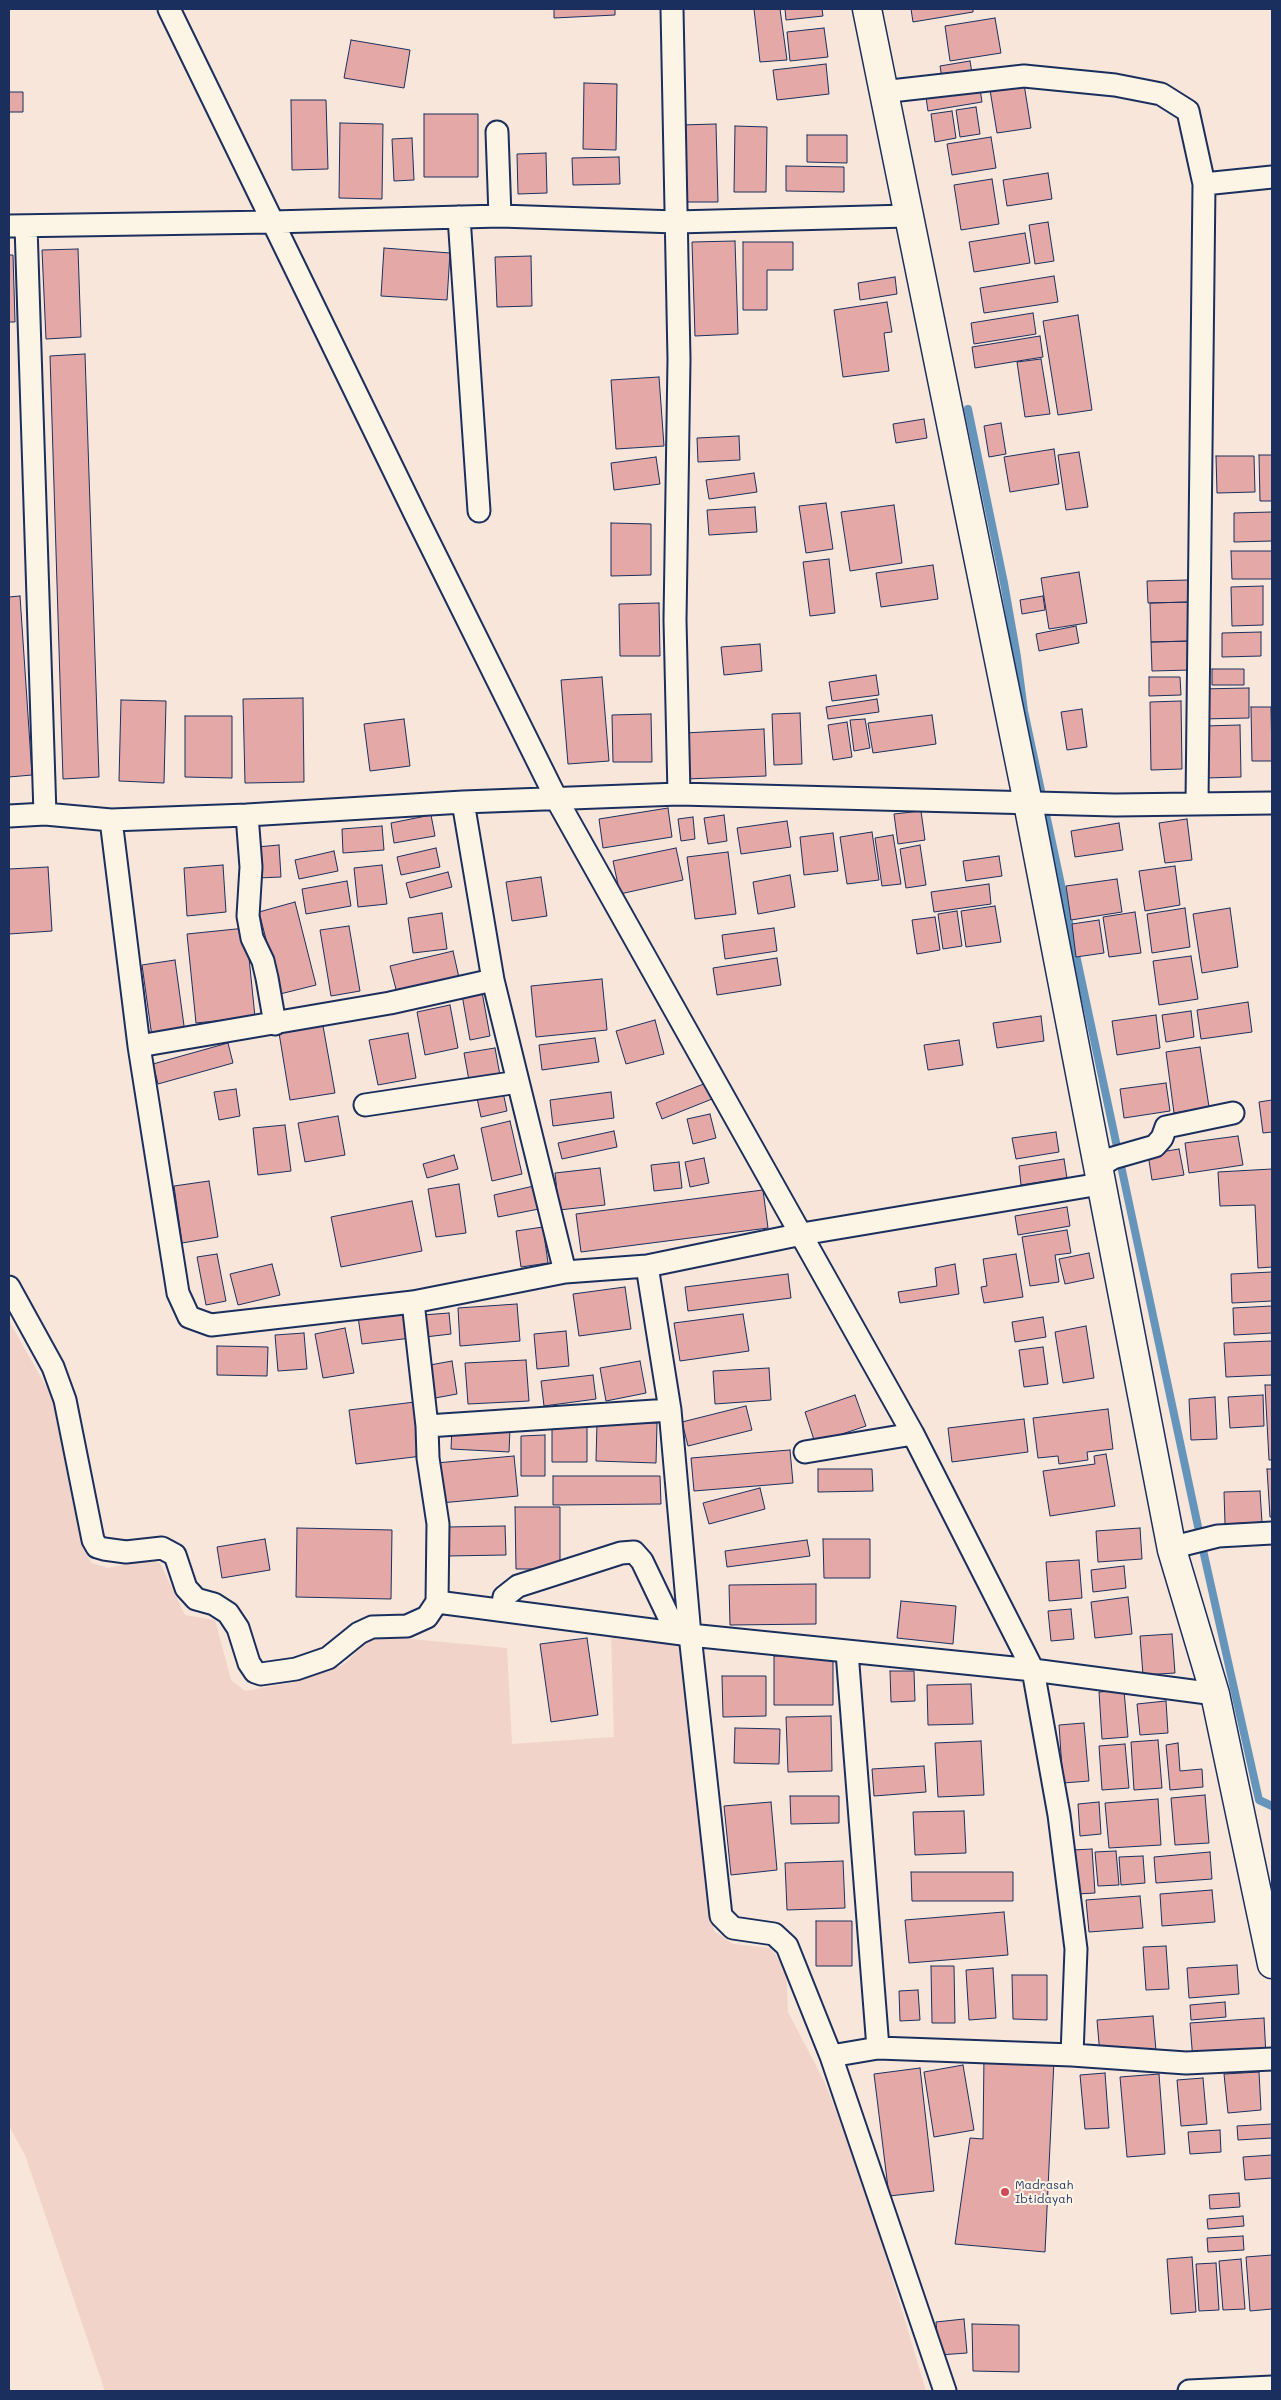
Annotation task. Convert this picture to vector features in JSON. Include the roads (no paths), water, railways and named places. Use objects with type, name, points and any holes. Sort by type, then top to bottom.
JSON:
[{"type":"main road","points":[[867,9],[882,92],[1104,1170],[1177,1547],[1216,1694],[1272,1964]]},
{"type":"street","points":[[169,9],[557,800],[913,1434],[1033,1670],[1059,1815],[1076,1949],[1072,2055]]},
{"type":"street","points":[[672,9],[680,359],[675,620],[679,794]]},
{"type":"street","points":[[882,92],[1024,76],[1115,85],[1161,94],[1188,111],[1204,184],[1197,802]]},
{"type":"street","points":[[496,132],[500,216]]},
{"type":"street","points":[[1204,184],[1272,177]]},
{"type":"street","points":[[45,814],[18,226],[500,216],[676,222],[908,216]]},
{"type":"street","points":[[459,217],[479,511]]},
{"type":"street","points":[[9,816],[45,814],[111,820],[247,816],[463,802],[679,794],[1115,805],[1197,802],[1272,803]]},
{"type":"street","points":[[463,802],[494,980],[565,1272]]},
{"type":"street","points":[[247,816],[251,868],[248,916],[252,938],[263,961],[275,1024]]},
{"type":"street","points":[[111,820],[140,1046],[178,1293],[189,1318],[211,1325],[414,1302],[565,1272],[647,1266],[802,1234],[1104,1170],[1137,1152],[1156,1146],[1162,1138],[1166,1127],[1233,1113]]},
{"type":"street","points":[[140,1046],[390,1003],[494,980]]},
{"type":"street","points":[[365,1105],[518,1082]]},
{"type":"street","points":[[647,1266],[670,1410],[683,1634],[721,1916],[733,1928],[774,1934],[788,1946],[831,2056],[945,2391]]},
{"type":"street","points":[[9,1288],[54,1367],[65,1400],[93,1540],[97,1547],[126,1552],[162,1548],[175,1556],[186,1588],[196,1599],[214,1604],[228,1613],[238,1628],[249,1663],[255,1672],[268,1674],[296,1669],[328,1658],[359,1633],[372,1627],[407,1626],[426,1616],[437,1602],[438,1524],[428,1458],[427,1426],[414,1302]]},
{"type":"street","points":[[427,1426],[670,1410]]},
{"type":"street","points":[[805,1452],[913,1434]]},
{"type":"street","points":[[1177,1547],[1218,1536],[1272,1533]]},
{"type":"street","points":[[502,1610],[504,1597],[518,1586],[621,1553],[634,1552],[642,1561],[683,1634]]},
{"type":"street","points":[[437,1602],[683,1634],[1033,1670],[1216,1694]]},
{"type":"street","points":[[847,1652],[878,2048]]},
{"type":"street","points":[[831,2056],[878,2048],[1072,2055],[1186,2063],[1272,2059]]},
{"type":"street","points":[[1189,2391],[1272,2387]]},
{"type":"waterway","points":[[968,409],[1004,583],[1024,711],[1203,1550],[1259,1800],[1272,1806]]},
{"type":"place","name":"Madrasah Ibtidayah","points":[[1005,2192]]}]
